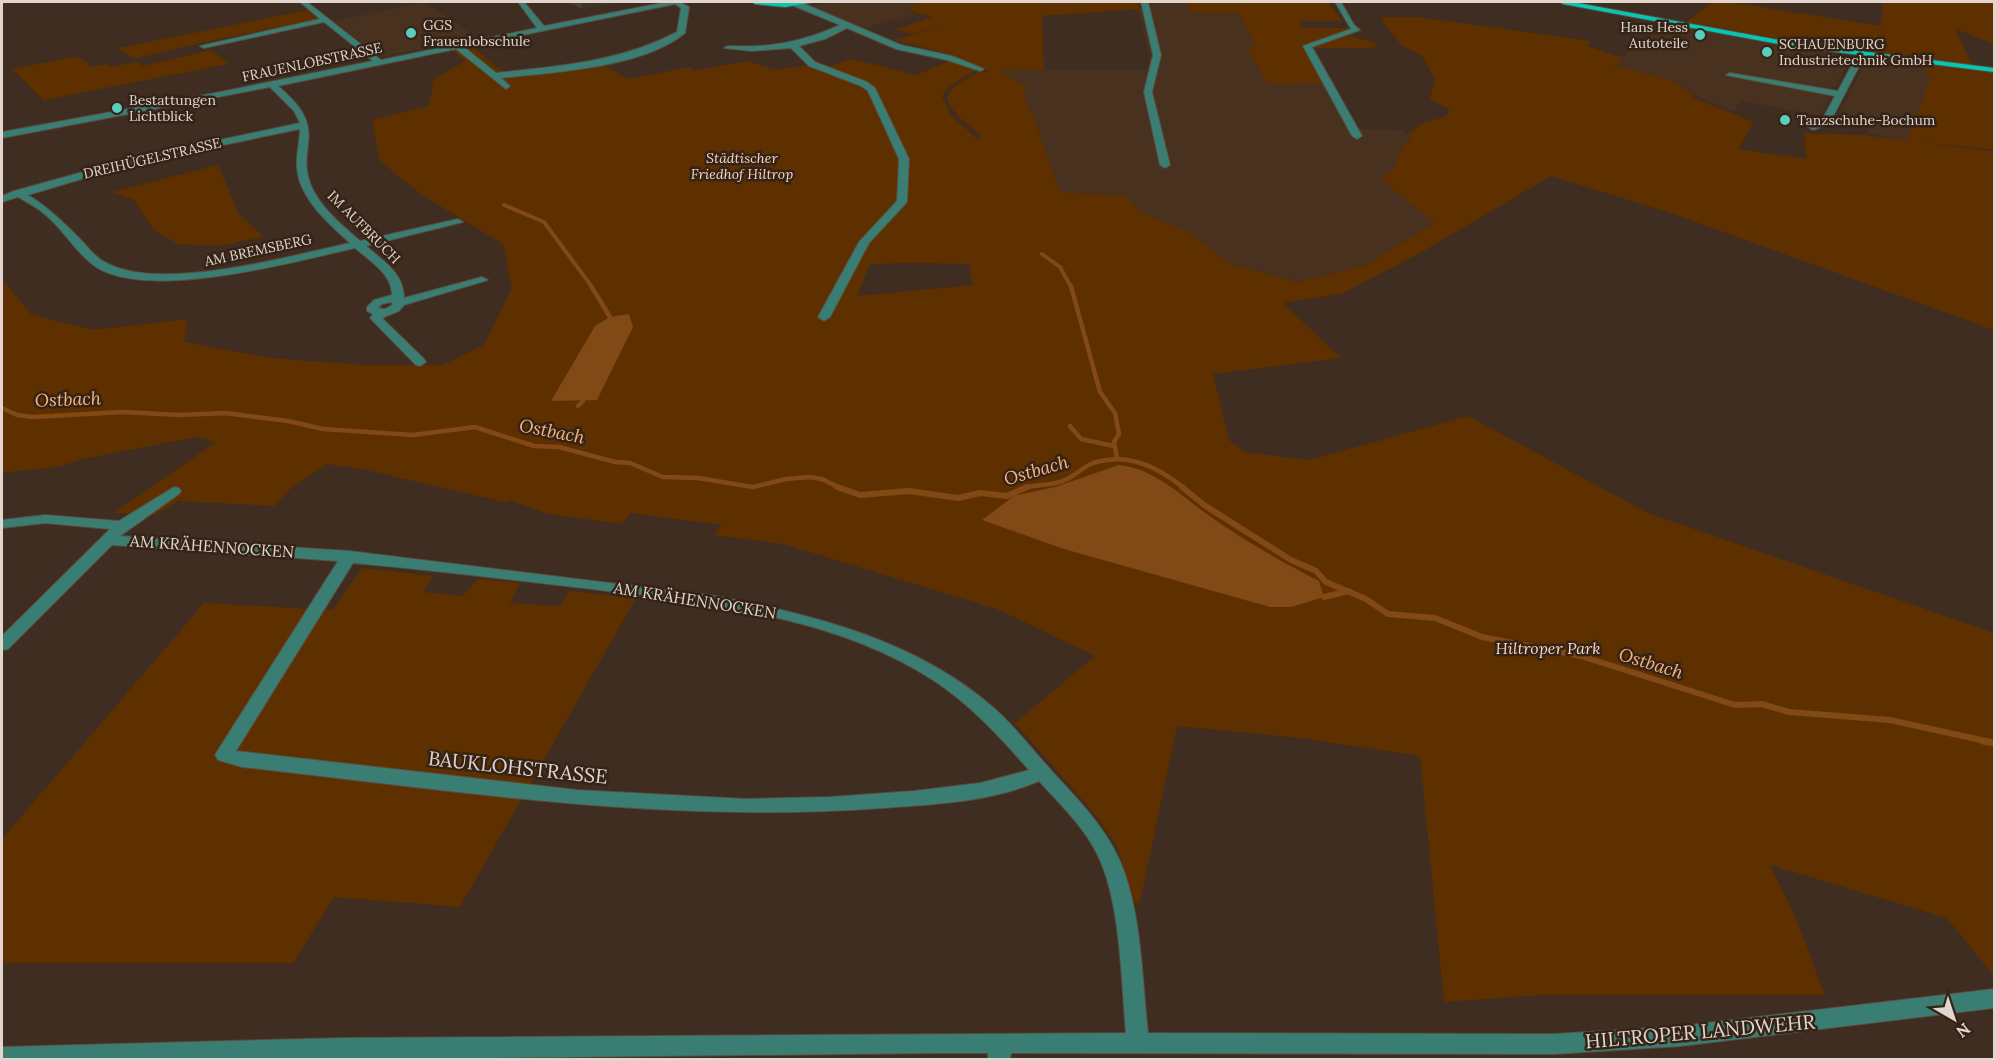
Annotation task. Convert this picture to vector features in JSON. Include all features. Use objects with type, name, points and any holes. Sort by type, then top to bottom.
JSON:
[{"type":"main road","points":[[755,2],[797,4],[811,2]]},
{"type":"main road","points":[[1563,2],[1778,42],[1861,55],[1995,70]]},
{"type":"street","points":[[303,2],[378,61]]},
{"type":"street","points":[[521,2],[543,30]]},
{"type":"street","points":[[494,76],[603,63],[636,53],[681,33],[685,7],[675,2]]},
{"type":"street","name":"FRAUENLOBSTRASSE","points":[[2,135],[272,84],[675,2]]},
{"type":"street","points":[[1144,2],[1157,55],[1148,92],[1165,165]]},
{"type":"street","points":[[1338,2],[1356,30],[1307,46],[1357,136]]},
{"type":"street","points":[[797,4],[899,47],[949,58],[980,69]]},
{"type":"street","points":[[204,46],[325,20]]},
{"type":"street","points":[[728,48],[764,49],[793,45],[822,37],[847,25]]},
{"type":"street","points":[[456,45],[506,86]]},
{"type":"street","points":[[793,45],[812,64],[864,84],[872,90],[904,159],[902,202],[864,242],[824,317]]},
{"type":"street","points":[[1813,127],[1826,122],[1861,55]]},
{"type":"street","points":[[1731,75],[1840,94]]},
{"type":"street","points":[[272,84],[300,112],[305,125]]},
{"type":"street","name":"DREIHÜGELSTRASSE","points":[[2,199],[129,162],[305,125]]},
{"type":"street","name":"IM AUFBRUCH","points":[[305,125],[300,163],[307,187],[322,208],[392,274],[398,286],[397,300]]},
{"type":"street","name":"AM BREMSBERG","points":[[18,193],[46,210],[97,263],[115,271],[139,276],[181,278],[224,274],[458,222]]},
{"type":"street","points":[[420,362],[376,318],[380,313],[373,311],[372,305],[482,280]]},
{"type":"street","points":[[2,645],[122,526],[174,490]]},
{"type":"street","points":[[2,524],[45,519],[122,526]]},
{"type":"street","name":"AM KRÄHENNOCKEN","points":[[108,540],[349,556],[656,592],[742,605],[807,621],[864,640],[910,661],[955,687],[986,712],[1090,826],[1110,864],[1116,882],[1125,930],[1138,1045]]},
{"type":"street","name":"BAUKLOHSTRASSE","points":[[349,556],[224,756],[348,773],[603,798],[761,807],[821,806],[968,792],[1023,782],[1042,772]]},
{"type":"street","name":"HILTROPER LANDWEHR","points":[[2,1057],[343,1048],[1000,1052],[1138,1045],[1566,1043],[1681,1036],[1995,999]]},
{"type":"shaded area","name":"GGS Frauenlobschule","points":[[424,2],[478,38],[380,57],[334,21]]},
{"type":"shaded area","points":[[825,2],[921,2],[907,11],[917,15],[864,28],[806,6]]},
{"type":"shaded area","points":[[1149,2],[1186,2],[1191,13],[1238,13],[1256,47],[1247,47],[1268,84],[1323,83],[1353,138],[1364,139],[1359,129],[1403,131],[1413,138],[1400,150],[1395,163],[1399,166],[1381,177],[1434,223],[1366,265],[1299,282],[1233,265],[1187,231],[1141,213],[1126,196],[1060,192],[1031,110],[1027,109],[1025,87],[997,70],[1147,70],[1150,59],[1138,9],[1151,9]]},
{"type":"shaded area","points":[[1666,24],[1840,56],[1850,60],[1835,87],[1820,88],[1831,96],[1821,116],[1741,101],[1734,111],[1698,97],[1671,80],[1612,65]]},
{"type":"shaded area","points":[[1877,60],[1922,65],[1931,79],[1907,141],[1866,133],[1869,126],[1836,120],[1865,62]]},
{"type":"shaded area","points":[[629,314],[633,327],[597,400],[551,401],[595,326],[610,317]]},
{"type":"shaded area","points":[[1119,465],[1157,478],[1237,534],[1319,581],[1324,597],[1291,607],[1270,607],[1064,549],[982,520],[1014,496],[1055,487]]},
{"type":"green space","name":"Hiltroper Park","points":[[921,2],[1138,2],[1140,9],[1042,16],[1044,70],[999,70],[1025,87],[1027,108],[1031,110],[1060,192],[1126,196],[1141,213],[1187,231],[1233,265],[1299,282],[1366,265],[1434,223],[1380,178],[1398,166],[1395,163],[1400,150],[1412,138],[1407,134],[1423,123],[1447,116],[1449,109],[1430,99],[1435,79],[1422,56],[1401,45],[1380,17],[1418,17],[1590,41],[1588,46],[1623,58],[1613,65],[1671,80],[1694,95],[1691,97],[1754,122],[1738,149],[1806,159],[1804,133],[1864,135],[1994,152],[1994,330],[1671,213],[1551,176],[1420,253],[1341,294],[1283,303],[1341,358],[1213,374],[1229,440],[1245,452],[1309,460],[1468,416],[1648,513],[1994,633],[1994,976],[1947,918],[1770,865],[1795,916],[1825,995],[1541,995],[1444,1002],[1420,756],[1300,738],[1177,726],[1140,902],[1135,903],[1117,846],[1094,813],[1015,723],[1095,656],[997,609],[783,544],[714,535],[722,525],[630,513],[622,524],[548,514],[510,500],[508,503],[366,470],[327,464],[290,489],[275,506],[178,501],[155,515],[114,513],[216,442],[197,437],[83,459],[57,467],[2,473],[2,279],[32,315],[93,330],[188,319],[184,342],[271,358],[364,365],[443,365],[484,345],[512,288],[503,244],[422,195],[380,161],[372,120],[429,106],[434,79],[465,61],[449,48],[470,44],[506,75],[603,65],[628,79],[690,67],[693,71],[747,61],[777,70],[809,65],[821,69],[852,59],[916,75],[952,60],[978,69],[949,86],[942,96],[950,114],[977,139],[981,135],[955,113],[947,96],[954,86],[981,71],[988,73],[986,69],[952,57],[954,55],[894,40],[953,23],[912,34],[895,29],[933,17],[907,11]],"holes":[[[870,264],[969,264],[973,285],[857,296]]]},
{"type":"green space","points":[[1186,2],[1328,2],[1342,21],[1299,21],[1302,28],[1349,28],[1342,33],[1379,44],[1372,48],[1305,48],[1323,83],[1268,84],[1246,47],[1256,46],[1238,13],[1191,13]]},
{"type":"green space","points":[[1712,2],[1730,2],[1881,26],[1883,3],[1994,2],[1994,44],[1955,29],[1972,65],[1821,47],[1687,22]]},
{"type":"green space","points":[[308,10],[318,20],[209,41],[133,59],[118,48]]},
{"type":"green space","points":[[212,50],[229,64],[44,100],[12,69],[78,56],[92,67],[106,64],[110,67],[136,62],[142,66]]},
{"type":"green space","points":[[1922,65],[1994,72],[1994,150],[1907,141],[1930,79]]},
{"type":"green space","points":[[218,165],[239,214],[264,237],[218,246],[178,244],[154,230],[133,199],[111,192]]},
{"type":"green space","points":[[362,568],[433,576],[423,592],[462,596],[478,579],[520,583],[510,603],[560,606],[570,591],[636,598],[460,907],[334,897],[293,963],[2,963],[2,839],[204,603],[333,610]]},
{"type":"waterway","points":[[504,205],[544,222],[592,287]]},
{"type":"waterway","points":[[1042,254],[1060,267],[1071,287]]},
{"type":"waterway","points":[[591,286],[610,317]]},
{"type":"waterway","points":[[1071,286],[1100,392],[1115,413],[1119,434],[1114,442],[1117,458]]},
{"type":"waterway","points":[[578,406],[583,401]]},
{"type":"waterway","name":"Ostbach","points":[[2,408],[17,415],[33,417],[122,412],[180,415],[225,413],[288,421],[323,429],[413,435],[475,427],[534,446],[559,447],[615,462],[630,463],[663,477],[698,478],[753,487],[786,479],[810,477],[822,479],[840,488]]},
{"type":"waterway","points":[[1070,426],[1081,439],[1114,446]]},
{"type":"waterway","name":"Ostbach","points":[[1025,488],[1060,482],[1093,463],[1118,459],[1153,468],[1184,488]]},
{"type":"waterway","name":"Ostbach","points":[[837,487],[860,495],[909,491],[958,498],[980,493],[1007,496],[1025,488]]},
{"type":"waterway","name":"Ostbach","points":[[1182,487],[1204,505],[1291,560],[1316,571],[1326,582],[1348,591]]},
{"type":"waterway","points":[[1324,597],[1348,591]]},
{"type":"waterway","name":"Ostbach","points":[[1348,591],[1366,599],[1388,614],[1435,618],[1482,637],[1581,656],[1735,705],[1762,704],[1789,712],[1890,720],[1990,742]]},
{"type":"waterway","name":"Ostbach","points":[[1983,741],[1994,743]]},
{"type":"place","name":"GGS Frauenlobschule","points":[[411,33]]},
{"type":"place","name":"Hans Hess Autoteile","points":[[1700,35]]},
{"type":"place","name":"SCHAUENBURG Industrietechnik GmbH","points":[[1767,52]]},
{"type":"place","name":"Bestattungen Lichtblick","points":[[117,108]]},
{"type":"place","name":"Tanzschuhe-Bochum","points":[[1785,120]]},
{"type":"park label","name":"Städtischer Friedhof Hiltrop","points":[[742,166]]}]
